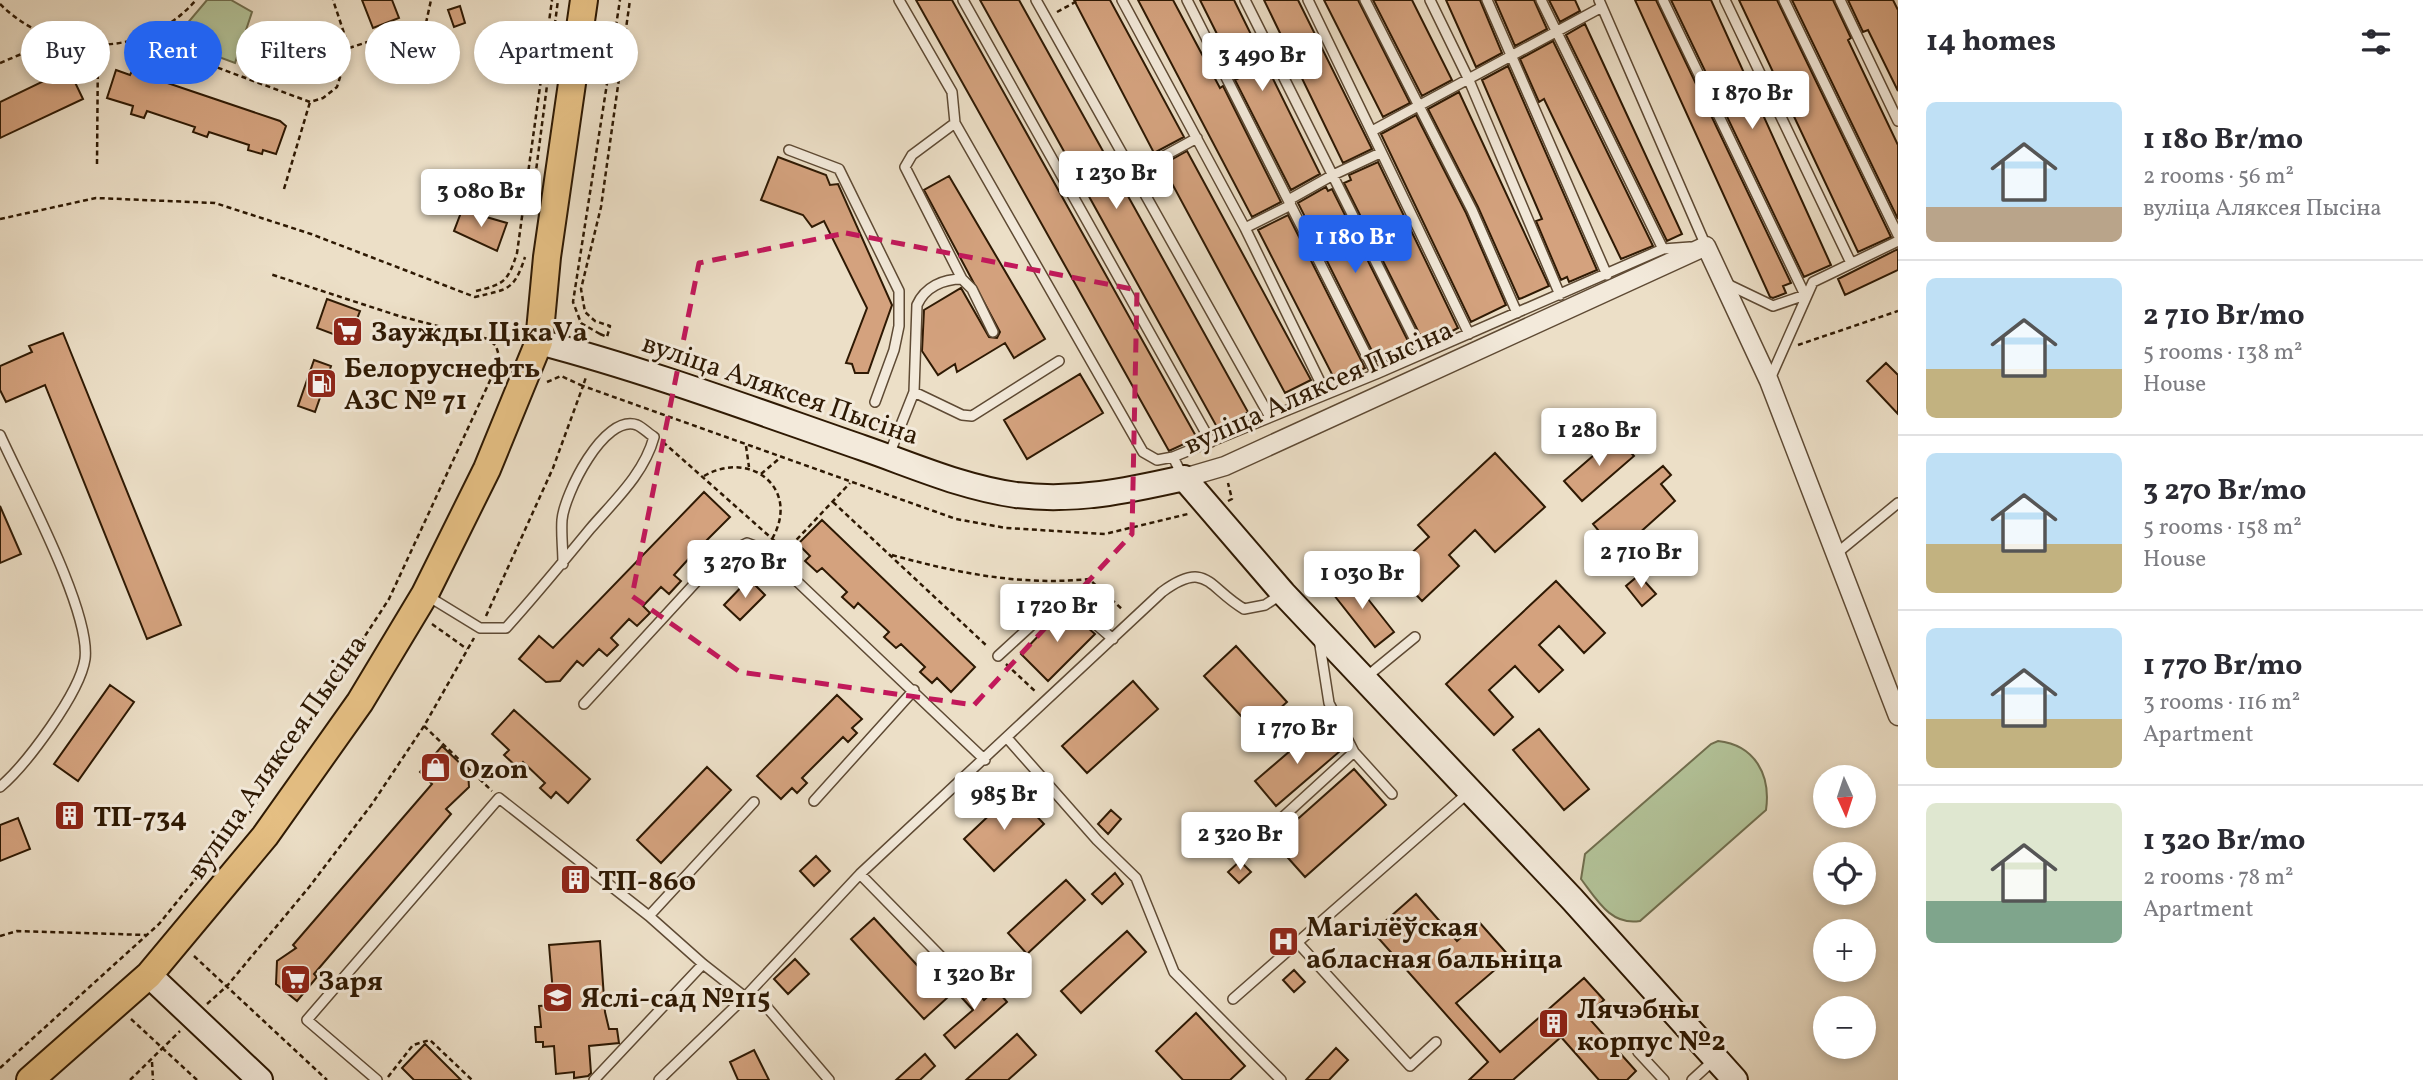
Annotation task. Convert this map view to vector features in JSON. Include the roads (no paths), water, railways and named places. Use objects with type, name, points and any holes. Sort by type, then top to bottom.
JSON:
[{"type":"main road","name":"вуліца Аляксея Пысіна","points":[[30,1080],[149,975],[265,836],[360,702],[425,594],[487,470],[539,342],[547,257],[584,0]]},
{"type":"main road","name":"вуліца Аляксея Пысіна","points":[[539,342],[594,356],[889,457],[963,486],[1018,495],[1097,497],[1179,468]]},
{"type":"main road","points":[[1179,468],[1283,593],[1471,790],[1735,1080]]},
{"type":"main road","points":[[149,975],[260,1080]]},
{"type":"street","points":[[1706,246],[1769,381],[1898,716]]},
{"type":"street","name":"вуліца Аляксея Пысіна","points":[[1179,468],[1224,467],[1706,246]]},
{"type":"lane","points":[[899,0],[952,92],[955,123],[1143,452],[1179,468],[1211,442],[1376,374],[1663,249],[1706,246],[1601,3],[1557,34],[1468,78],[1372,131]]},
{"type":"lane","points":[[963,0],[1211,442]]},
{"type":"lane","points":[[1035,0],[1270,417]]},
{"type":"lane","points":[[1122,0],[1245,228],[1326,394]]},
{"type":"lane","points":[[1187,0],[1376,374]]},
{"type":"lane","points":[[1245,0],[1422,354]]},
{"type":"lane","points":[[1308,0],[1469,334]]},
{"type":"lane","points":[[1365,0],[1472,209],[1517,313]]},
{"type":"lane","points":[[1430,0],[1468,78],[1560,295]]},
{"type":"lane","points":[[1486,0],[1607,275]]},
{"type":"lane","points":[[1541,0],[1663,249]]},
{"type":"lane","points":[[1663,0],[1805,295]]},
{"type":"lane","points":[[1725,0],[1851,263]]},
{"type":"lane","points":[[1784,0],[1898,235]]},
{"type":"lane","points":[[1840,0],[1898,121]]},
{"type":"lane","points":[[955,123],[912,155],[905,167],[962,279],[972,289],[993,332]]},
{"type":"lane","points":[[1133,173],[1197,138]]},
{"type":"lane","points":[[789,150],[839,169],[899,291],[899,326],[894,350],[874,402]]},
{"type":"lane","points":[[1245,228],[1289,206],[1290,202],[1333,175],[1380,153]]},
{"type":"lane","points":[[1769,381],[1813,282],[1898,241]]},
{"type":"lane","points":[[889,457],[914,392],[917,304],[922,293],[947,279],[962,279]]},
{"type":"lane","points":[[1723,281],[1773,306],[1805,295]]},
{"type":"lane","points":[[914,392],[962,415],[972,416],[1059,361]]},
{"type":"lane","points":[[425,594],[480,628],[506,628],[563,564],[629,484],[649,455],[654,437],[636,424],[623,425],[608,434],[586,461],[571,486],[562,518],[563,564]]},
{"type":"lane","points":[[0,435],[65,578],[85,637],[85,661],[76,685],[31,756],[0,787]]},
{"type":"lane","points":[[1837,553],[1898,503]]},
{"type":"lane","points":[[584,704],[719,557],[747,543],[763,549],[985,760]]},
{"type":"lane","points":[[659,1080],[745,997],[860,874],[1181,578],[1196,576],[1217,586],[1244,609],[1265,605],[1283,593]]},
{"type":"lane","points":[[998,656],[1058,601],[1069,601],[1113,639]]},
{"type":"lane","points":[[1317,627],[1329,703],[1354,752],[1392,794]]},
{"type":"lane","points":[[1364,679],[1415,637]]},
{"type":"lane","points":[[814,801],[914,690]]},
{"type":"lane","points":[[1008,739],[1097,839],[1136,878],[1174,972],[1281,1080]]},
{"type":"lane","points":[[1261,837],[1354,752]]},
{"type":"lane","points":[[1233,999],[1471,790]]},
{"type":"lane","points":[[377,1080],[307,1020],[499,798],[649,916],[745,997],[765,1005],[829,1080]]},
{"type":"lane","points":[[649,916],[754,802]]},
{"type":"lane","points":[[860,874],[956,972]]},
{"type":"lane","points":[[1297,942],[1410,1066],[1436,1042]]},
{"type":"lane","points":[[594,1080],[703,964]]},
{"type":"lane","points":[[1638,1052],[1664,1080]]},
{"type":"lane","points":[[1692,1080],[1716,1058]]},
{"type":"place","name":"Заужды ЦікаVа","points":[[348,331]]},
{"type":"place","name":"Белоруснефть АЗС № 71","points":[[321,383]]},
{"type":"place","name":"Ozon","points":[[436,768]]},
{"type":"place","name":"ТП-734","points":[[70,816]]},
{"type":"place","name":"ТП-860","points":[[575,880]]},
{"type":"place","name":"Магілёўская абласная бальніца","points":[[1283,942]]},
{"type":"place","name":"Заря","points":[[295,980]]},
{"type":"place","name":"Яслі-сад №115","points":[[558,997]]},
{"type":"place","name":"Лячэбны корпус №2","points":[[1554,1024]]}]
